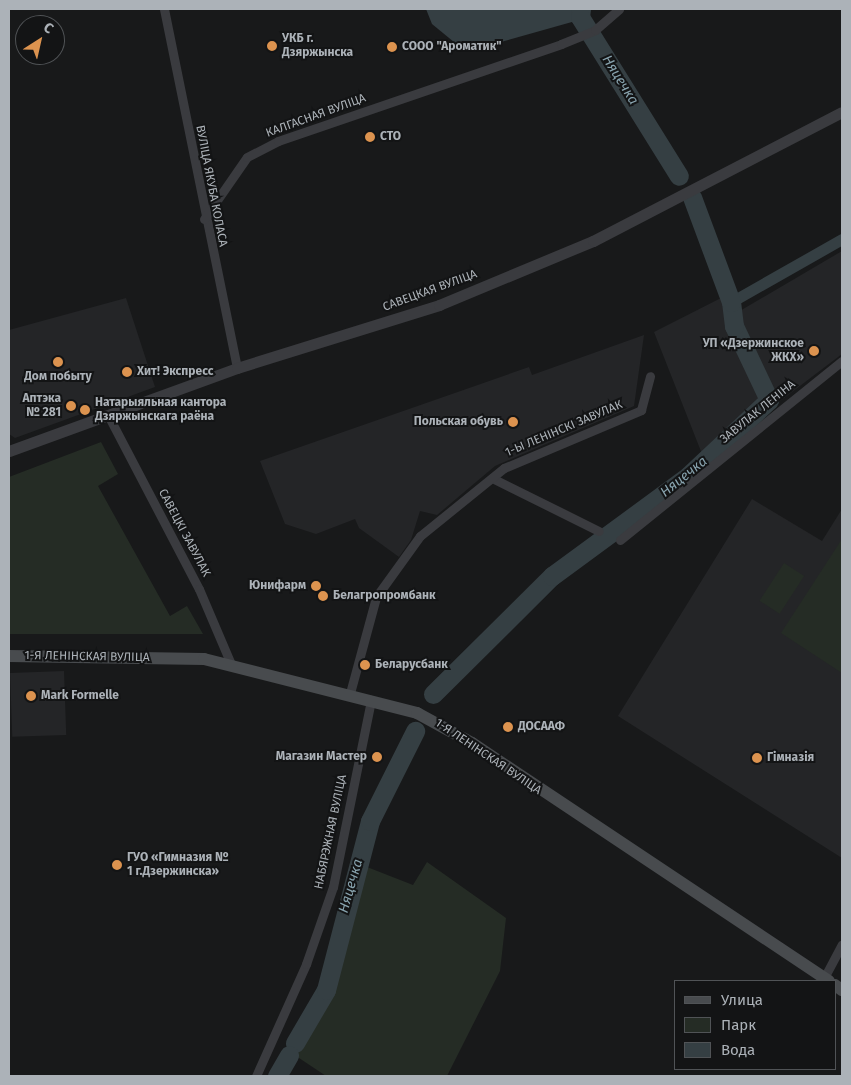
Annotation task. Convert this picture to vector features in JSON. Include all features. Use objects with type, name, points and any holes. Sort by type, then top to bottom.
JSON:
[{"type":"main road","name":"1-Я ЛЕНІНСКАЯ ВУЛІЦА","points":[[9,656],[194,658],[230,664],[350,693],[417,713],[449,728],[827,980]]},
{"type":"street","name":"ВУЛІЦА ЯКУБА КОЛАСА","points":[[164,9],[204,220],[237,368]]},
{"type":"street","name":"КАЛГАСНАЯ ВУЛІЦА","points":[[204,220],[247,157],[278,141],[561,44],[613,17],[619,9]]},
{"type":"street","name":"САВЕЦКАЯ ВУЛІЦА","points":[[9,451],[109,417],[237,368],[439,305],[584,244],[842,112]]},
{"type":"street","name":"ЗАВУЛАК ЛЕНІНА","points":[[620,540],[842,361]]},
{"type":"street","name":"1-Ы ЛЕНІНСКІ ЗАВУЛАК","points":[[350,693],[376,597],[420,536],[504,468],[641,410],[650,376]]},
{"type":"street","name":"САВЕЦКІ ЗАВУЛАК","points":[[109,417],[199,589],[230,664]]},
{"type":"street","points":[[492,478],[599,531]]},
{"type":"street","name":"НАБЯРЭЖНАЯ ВУЛІЦА","points":[[256,1076],[306,964],[333,887],[371,700]]},
{"type":"street","points":[[829,980],[842,944]]},
{"type":"shaded area","points":[[842,251],[842,354],[704,459],[654,332],[721,298],[738,312]]},
{"type":"shaded area","points":[[126,298],[155,387],[15,438],[9,434],[9,330]]},
{"type":"shaded area","points":[[644,335],[634,406],[495,466],[437,515],[420,511],[411,540],[399,557],[359,528],[355,519],[316,534],[285,524],[260,461],[529,367],[532,375]]},
{"type":"shaded area","points":[[752,499],[822,541],[842,509],[842,858],[618,716]]},
{"type":"shaded area","points":[[64,671],[66,735],[12,737],[10,673]]},
{"type":"green space","points":[[101,442],[118,474],[98,486],[170,616],[187,606],[203,634],[9,634],[9,477]]},
{"type":"green space","points":[[842,539],[842,673],[781,633]]},
{"type":"green space","points":[[784,563],[804,576],[780,614],[759,601]]},
{"type":"green space","points":[[427,862],[506,918],[500,971],[447,1076],[326,1076],[293,1054],[321,1013],[333,984],[345,925],[367,867],[413,885]]},
{"type":"water","points":[[426,9],[584,9],[579,20],[483,47],[460,47],[432,24]]},
{"type":"waterway","name":"Няцечка","points":[[581,9],[580,17],[679,176]]},
{"type":"waterway","name":"Няцечка","points":[[433,694],[552,576],[688,476],[769,400],[734,326],[731,302],[692,197]]},
{"type":"waterway","points":[[731,302],[842,239]]},
{"type":"waterway","name":"Няцечка","points":[[295,1043],[326,990],[370,821],[415,731]]},
{"type":"waterway","name":"Няцечка","points":[[277,1076],[289,1055]]},
{"type":"place","name":"УКБ г. Дзяржынска","points":[[272,46]]},
{"type":"place","name":"СООО \"Ароматик\"","points":[[392,47]]},
{"type":"place","name":"СТО","points":[[370,137]]},
{"type":"place","name":"УП «Дзержинское ЖКХ»","points":[[814,351]]},
{"type":"place","name":"Дом побыту","points":[[58,362]]},
{"type":"place","name":"Хит! Экспресс","points":[[127,372]]},
{"type":"place","name":"Аптэка № 281","points":[[71,406]]},
{"type":"place","name":"Натарыяльная кантора Дзяржынскага раёна","points":[[85,410]]},
{"type":"place","name":"Польская обувь","points":[[513,422]]},
{"type":"place","name":"Юнифарм","points":[[316,586]]},
{"type":"place","name":"Белагропромбанк","points":[[323,596]]},
{"type":"place","name":"Беларусбанк","points":[[365,665]]},
{"type":"place","name":"Mark Formelle","points":[[31,696]]},
{"type":"place","name":"ДОСААФ","points":[[508,727]]},
{"type":"place","name":"Магазин Мастер","points":[[377,757]]},
{"type":"place","name":"Гімназія","points":[[757,758]]},
{"type":"place","name":"ГУО «Гимназия № 1 г.Дзержинска»","points":[[117,865]]}]
